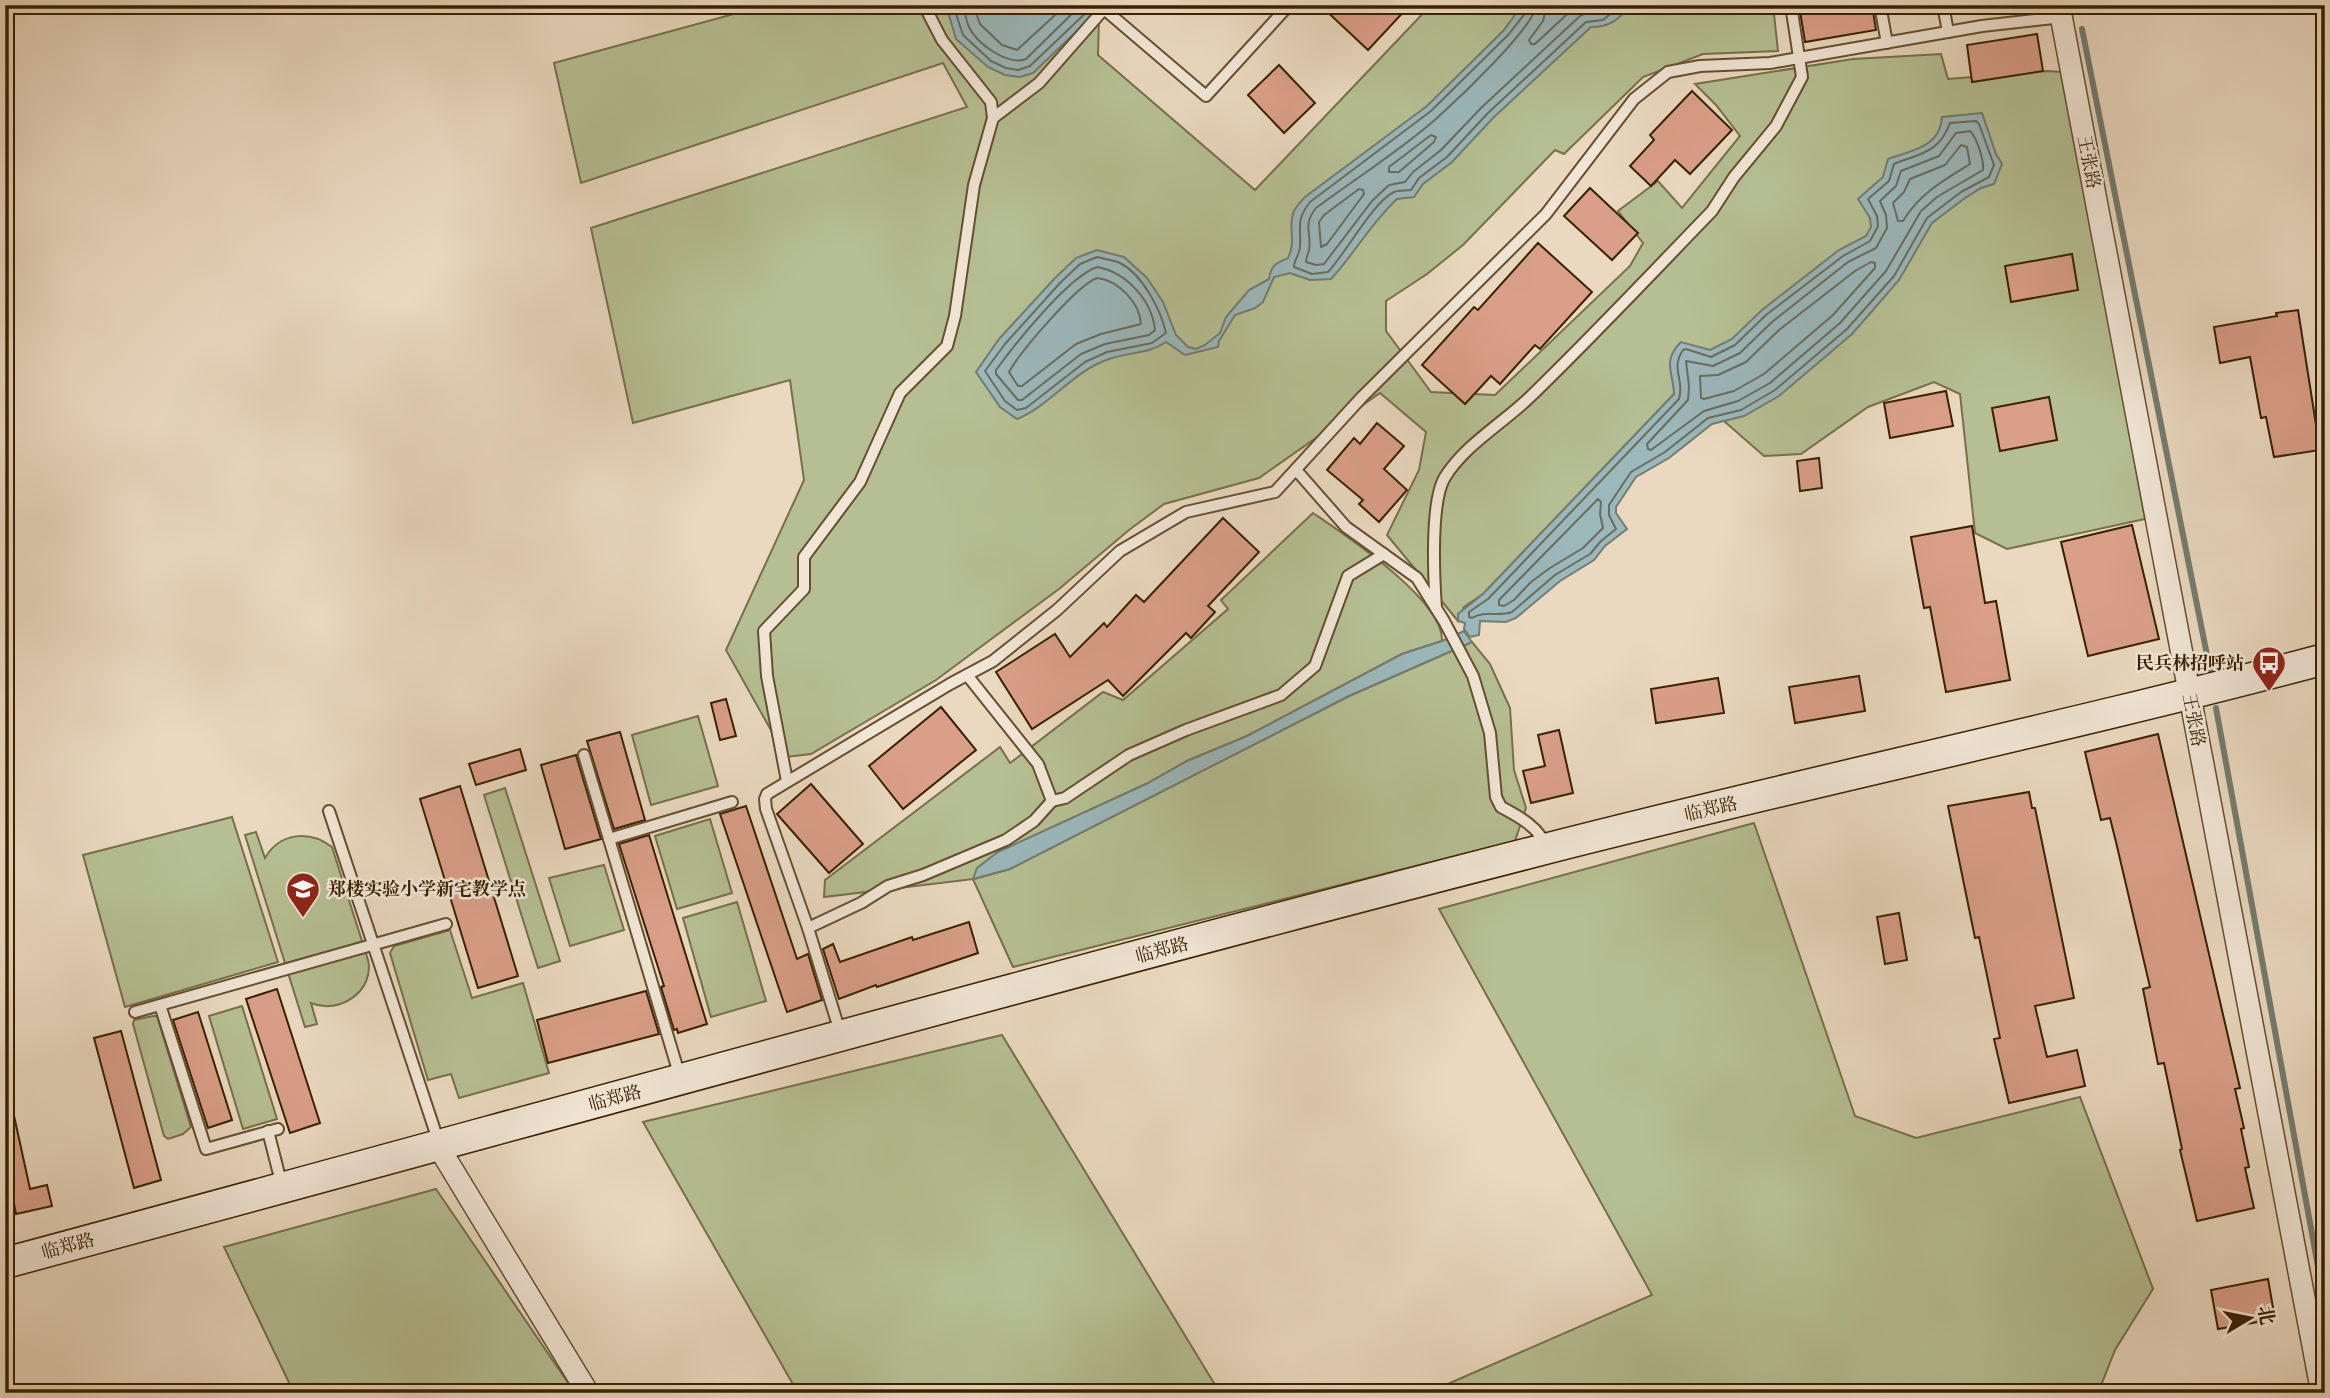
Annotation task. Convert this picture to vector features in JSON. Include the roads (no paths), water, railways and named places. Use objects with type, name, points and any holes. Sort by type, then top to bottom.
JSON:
[{"type":"main road","name":"临郑路","points":[[5,1263],[841,1035],[1546,848],[2190,695],[2325,659]]},
{"type":"street","name":"王张路","points":[[2061,11],[2322,1393]]},
{"type":"street","points":[[439,1146],[588,1393]]},
{"type":"lane","points":[[787,781],[767,676],[764,631],[804,589],[804,557],[860,482],[900,393],[947,346],[955,316],[974,185],[993,118],[991,102],[942,40],[924,5]]},
{"type":"lane","points":[[993,118],[1040,83],[1104,9],[1206,96],[1289,5]]},
{"type":"lane","points":[[1436,608],[1436,515],[1443,479],[1475,442],[1528,399],[1712,211],[1734,177],[1776,126],[1802,77],[1791,5]]},
{"type":"lane","points":[[1880,5],[1887,43]]},
{"type":"lane","points":[[1943,5],[1948,32]]},
{"type":"lane","points":[[841,1035],[765,804],[767,794],[993,661],[1057,610],[1121,551],[1186,512],[1275,492],[1362,397],[1546,214],[1634,100],[1668,72],[1700,66],[1770,63],[2061,11]]},
{"type":"lane","points":[[1297,471],[1346,527],[1417,578],[1473,676],[1490,733],[1496,797],[1501,807],[1519,816],[1543,838],[1546,848]]},
{"type":"lane","points":[[808,928],[888,886],[923,875],[1006,840],[1034,821],[1052,801],[1065,798],[1129,755],[1186,730],[1281,695],[1315,666],[1348,576],[1384,554]]},
{"type":"lane","points":[[967,675],[1038,764],[1052,801]]},
{"type":"lane","points":[[584,755],[680,1080]]},
{"type":"lane","points":[[609,839],[732,802]]},
{"type":"lane","points":[[329,811],[439,1146]]},
{"type":"lane","points":[[135,1012],[446,924]]},
{"type":"lane","points":[[160,1005],[206,1149],[273,1130],[283,1188]]},
{"type":"water","points":[[946,5],[1104,5],[1033,73],[1020,77],[1005,75],[988,67],[956,39]]},
{"type":"water","points":[[1522,5],[1629,5],[1613,22],[1591,27],[1493,118],[1452,162],[1423,184],[1414,197],[1397,199],[1331,279],[1310,280],[1290,273],[1274,277],[1263,302],[1235,315],[1218,347],[1185,355],[1166,342],[1153,349],[1096,364],[1041,405],[1017,419],[1000,407],[976,372],[999,339],[1055,278],[1076,258],[1097,250],[1124,257],[1147,278],[1163,302],[1176,335],[1188,347],[1196,349],[1205,345],[1220,333],[1226,317],[1249,290],[1269,279],[1275,265],[1288,258],[1292,245],[1292,217],[1305,197],[1427,106],[1504,30]]},
{"type":"water","points":[[1982,113],[2002,164],[1994,184],[1965,198],[1932,223],[1899,280],[1852,334],[1779,396],[1744,416],[1712,424],[1669,458],[1636,477],[1616,507],[1616,513],[1627,529],[1605,546],[1594,560],[1560,581],[1516,618],[1506,622],[1480,621],[1479,635],[1470,637],[1464,629],[1465,623],[1458,621],[1458,614],[1483,594],[1674,394],[1670,361],[1681,342],[1710,350],[1732,339],[1762,310],[1839,250],[1866,236],[1871,227],[1870,218],[1858,199],[1883,177],[1888,159],[1916,150],[1931,141],[1940,127],[1942,117]]},
{"type":"water","points":[[1464,631],[1472,642],[1349,696],[1010,869],[973,879],[977,868],[998,852],[1146,784],[1187,761],[1247,736],[1402,654]]},
{"type":"waterway","points":[[2082,29],[2210,670]]},
{"type":"waterway","points":[[2216,708],[2325,1305]]},
{"type":"place","name":"民兵林招呼站","points":[[2269,693]]},
{"type":"place","name":"郑楼实验小学新宅教学点","points":[[303,919]]}]
